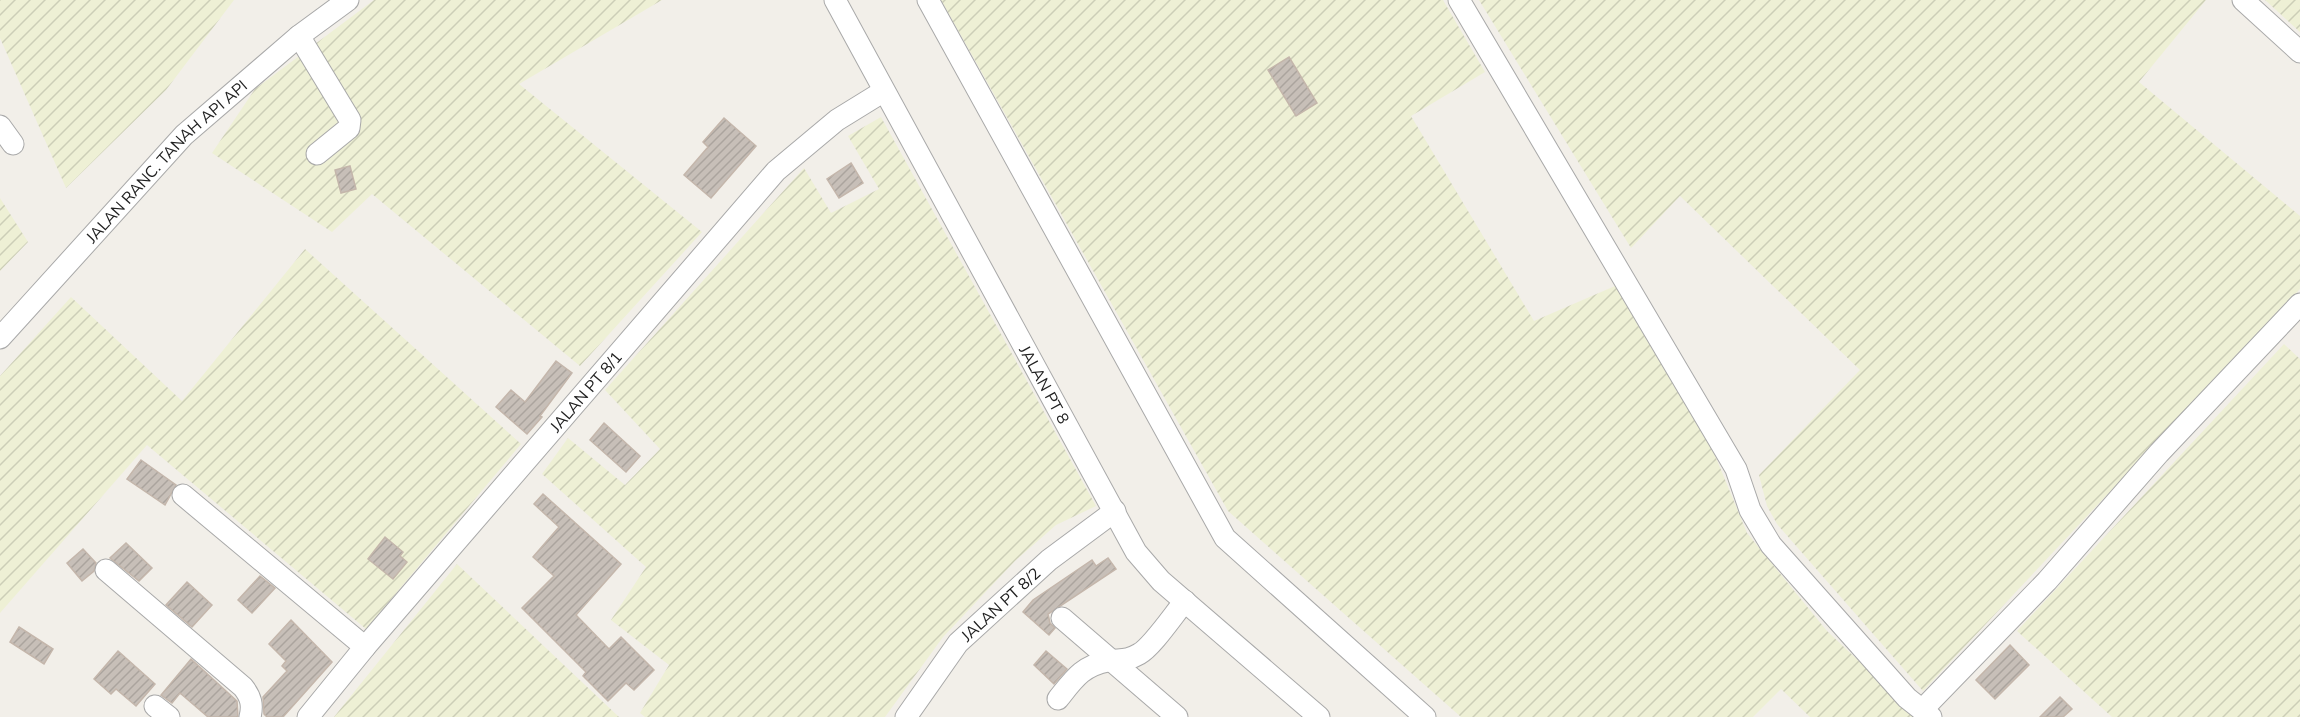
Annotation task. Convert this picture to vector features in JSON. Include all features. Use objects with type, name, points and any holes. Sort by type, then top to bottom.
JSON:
[{"type":"street","name":"JALAN RANC. TANAH API API","points":[[0,338],[184,135],[299,36],[348,0]]},
{"type":"street","name":"JALAN PT 8","points":[[835,0],[1136,552],[1161,581],[1319,717]]},
{"type":"street","points":[[928,0],[1225,538],[1425,717]]},
{"type":"street","points":[[1459,0],[1736,469],[1750,510],[1771,545],[1907,698],[1926,714],[2048,581],[2159,453],[2300,304]]},
{"type":"street","points":[[2243,0],[2300,52]]},
{"type":"street","points":[[299,36],[350,120],[349,128],[317,154]]},
{"type":"street","name":"JALAN PT 8/1","points":[[308,717],[365,647],[776,171],[837,120],[885,91]]},
{"type":"street","points":[[0,126],[13,144]]},
{"type":"street","points":[[183,495],[365,647]]},
{"type":"street","name":"JALAN PT 8/2","points":[[906,717],[958,643],[1049,560],[1115,511]]},
{"type":"street","points":[[106,570],[243,687],[250,695],[252,702],[250,717]]},
{"type":"street","points":[[1058,699],[1087,667],[1112,660],[1126,661],[1143,653],[1185,602]]},
{"type":"street","points":[[1062,618],[1177,717]]},
{"type":"green space","points":[[0,0],[234,0],[166,90],[66,188],[0,38]]},
{"type":"green space","points":[[374,0],[662,0],[519,84],[702,232],[580,366],[372,194],[332,232],[212,153],[255,89]]},
{"type":"green space","points":[[941,0],[1443,0],[1485,72],[1411,116],[1534,321],[1615,286],[1714,453],[1747,533],[1827,631],[1918,717],[1810,717],[1781,689],[1753,717],[1461,717],[1228,511]]},
{"type":"green space","points":[[1479,0],[2206,0],[2139,82],[2300,216],[2300,289],[1923,691],[1777,524],[1767,506],[1759,475],[1860,370],[1680,196],[1631,248]]},
{"type":"green space","points":[[2265,0],[2300,0],[2300,32]]},
{"type":"green space","points":[[881,117],[1096,506],[1056,525],[1015,561],[943,637],[885,717],[645,717],[640,713],[669,665],[611,620],[646,567],[542,474],[568,438],[625,485],[660,449],[605,390],[804,168],[831,213],[879,189],[848,136]]},
{"type":"green space","points":[[0,198],[28,242],[0,271]]},
{"type":"green space","points":[[305,249],[521,444],[366,629],[147,445],[0,613],[0,376],[71,297],[182,401]]},
{"type":"green space","points":[[2284,344],[2300,359],[2300,717],[2112,717],[2017,631]]},
{"type":"green space","points":[[457,564],[619,717],[334,717]]},
{"type":"building","points":[[1289,57],[1317,103],[1296,116],[1268,70]]},
{"type":"building","points":[[724,118],[756,146],[711,198],[684,175],[708,147],[703,142]]},
{"type":"building","points":[[851,163],[863,183],[839,198],[827,179]]},
{"type":"building","points":[[350,166],[356,189],[341,193],[335,170]]},
{"type":"building","points":[[556,361],[572,373],[540,416],[542,417],[527,434],[496,407],[511,390],[525,402]]},
{"type":"building","points":[[604,423],[640,456],[626,472],[590,440]]},
{"type":"building","points":[[141,460],[176,485],[165,505],[127,479]]},
{"type":"building","points":[[543,494],[621,564],[576,615],[609,649],[621,637],[654,670],[634,690],[626,683],[608,701],[583,676],[586,672],[522,608],[554,576],[533,557],[559,527],[534,504]]},
{"type":"building","points":[[385,537],[403,552],[400,556],[407,562],[393,579],[368,559]]},
{"type":"building","points":[[126,543],[152,568],[139,581],[110,558]]},
{"type":"building","points":[[83,549],[96,563],[94,571],[82,581],[67,563]]},
{"type":"building","points":[[1108,558],[1116,569],[1048,614],[1050,623],[1055,628],[1049,635],[1023,612],[1033,600],[1092,560],[1096,566]]},
{"type":"building","points":[[260,576],[275,588],[252,613],[238,600]]},
{"type":"building","points":[[187,582],[212,605],[192,627],[166,605]]},
{"type":"building","points":[[291,620],[332,662],[283,717],[267,717],[264,714],[263,697],[287,671],[282,666],[286,661],[269,644]]},
{"type":"building","points":[[19,627],[53,649],[44,664],[10,642]]},
{"type":"building","points":[[2010,645],[2029,665],[1995,699],[1976,680]]},
{"type":"building","points":[[118,651],[155,684],[136,706],[116,689],[111,694],[94,679]]},
{"type":"building","points":[[1046,651],[1067,669],[1054,684],[1034,665]]},
{"type":"building","points":[[191,659],[237,701],[238,717],[208,717],[180,693],[172,703],[161,695]]},
{"type":"building","points":[[2060,697],[2072,709],[2063,717],[2040,717]]}]
